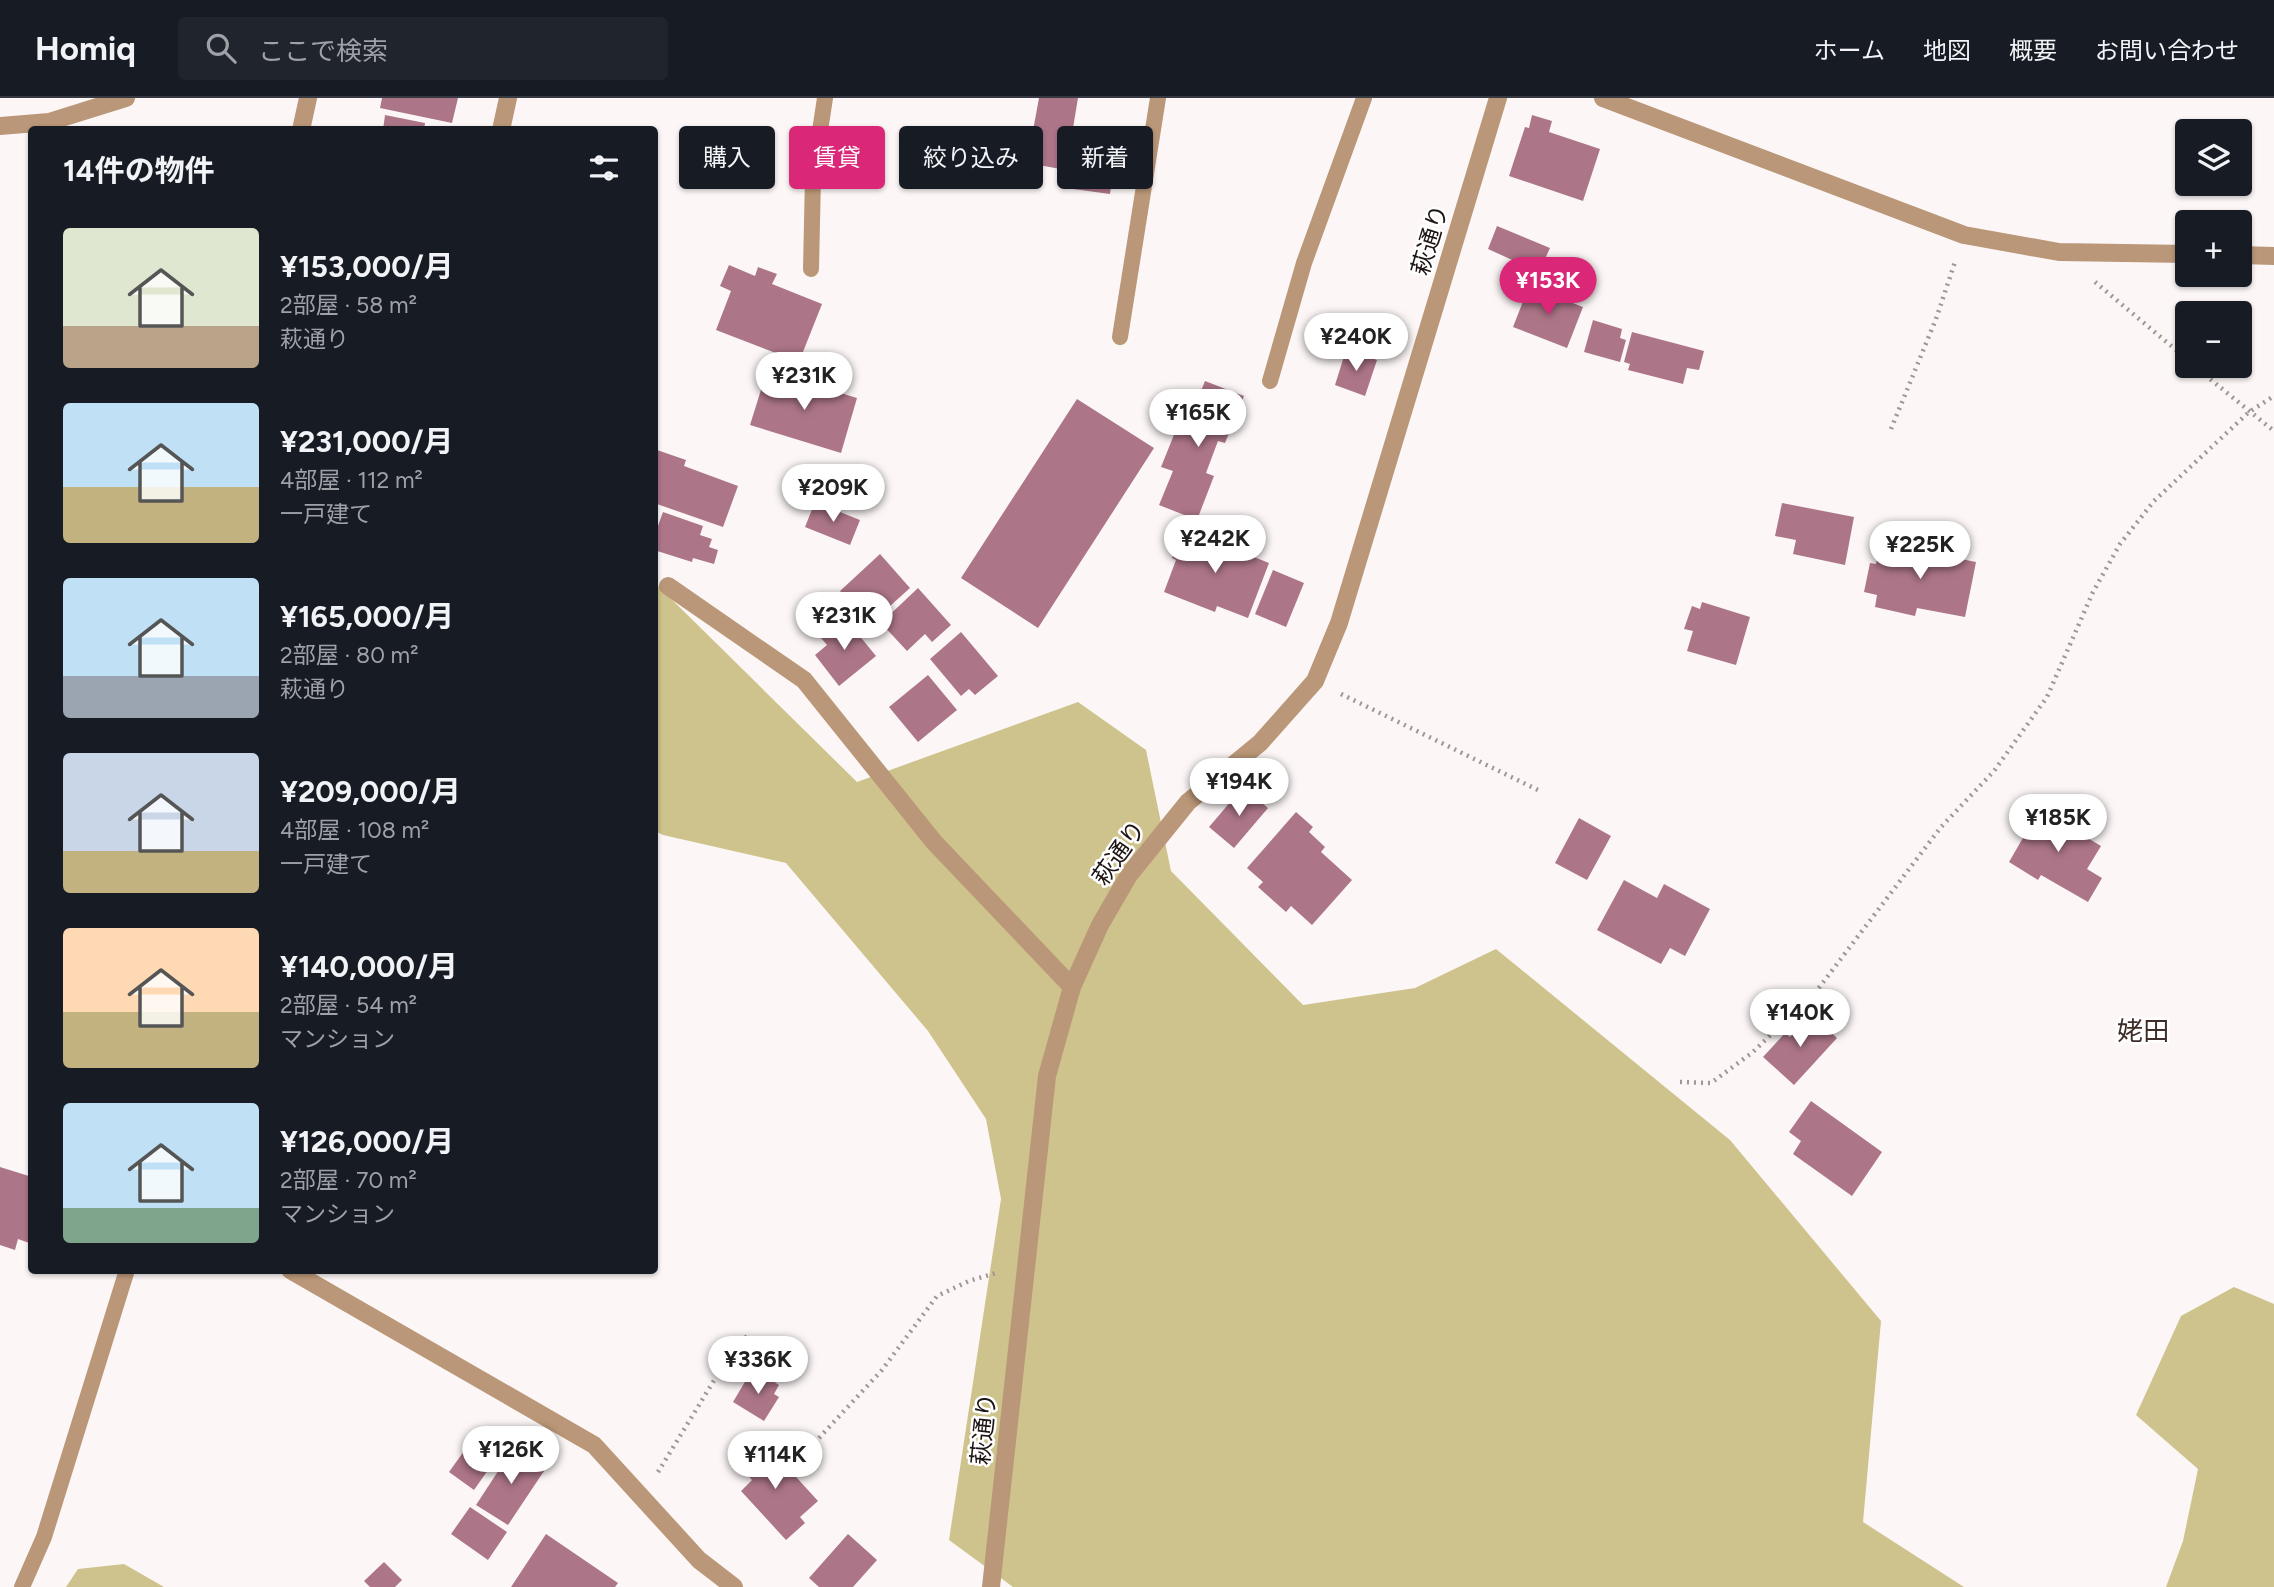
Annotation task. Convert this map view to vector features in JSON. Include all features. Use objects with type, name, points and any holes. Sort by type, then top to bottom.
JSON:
[{"type":"street","points":[[0,126],[49,122],[126,98]]},
{"type":"street","points":[[302,126],[308,98]]},
{"type":"street","points":[[502,126],[508,98]]},
{"type":"street","name":"萩通り","points":[[991,1587],[1047,1076],[1072,986],[1100,925],[1129,875],[1188,802],[1260,743],[1315,681],[1339,623],[1498,98]]},
{"type":"street","points":[[1603,98],[1964,235],[2059,252],[2175,254]]},
{"type":"street","points":[[2252,255],[2274,256]]},
{"type":"street","points":[[668,586],[804,680],[934,842],[1072,986]]},
{"type":"street","points":[[297,1274],[594,1446],[699,1560],[734,1587]]},
{"type":"lane","points":[[811,268],[813,177],[825,98]]},
{"type":"lane","points":[[1120,337],[1158,98]]},
{"type":"lane","points":[[1270,382],[1304,263],[1364,98]]},
{"type":"lane","points":[[22,1587],[44,1537],[126,1274]]},
{"type":"path","points":[[1891,429],[1936,319],[1964,235]]},
{"type":"path","points":[[2059,252],[2175,349]]},
{"type":"path","points":[[2208,378],[2274,432]]},
{"type":"path","points":[[1680,1082],[1711,1083],[1753,1052],[1818,989],[1941,827],[1994,771],[2047,697],[2093,592],[2120,544],[2154,501],[2249,412],[2274,396]]},
{"type":"path","points":[[1315,681],[1540,791]]},
{"type":"path","points":[[819,1438],[882,1370],[937,1296],[969,1281],[1027,1265]]},
{"type":"path","points":[[644,1498],[729,1356],[747,1336]]},
{"type":"shaded area","points":[[658,586],[857,782],[1078,702],[1146,750],[1171,871],[1303,1005],[1415,988],[1496,949],[1730,1140],[1881,1321],[1863,1522],[1964,1587],[1013,1587],[949,1540],[1001,1199],[986,1119],[928,1031],[786,863],[658,832]]},
{"type":"shaded area","points":[[2234,1287],[2274,1304],[2274,1587],[2166,1587],[2183,1541],[2198,1469],[2136,1415],[2181,1316]]},
{"type":"shaded area","points":[[124,1564],[164,1587],[66,1587],[78,1569]]},
{"type":"building","points":[[382,98],[458,98],[452,123],[380,108]]},
{"type":"building","points":[[1039,98],[1078,98],[1073,126],[1057,126],[1057,168],[1043,166],[1043,126],[1034,126]]},
{"type":"building","points":[[385,115],[425,123],[425,126],[384,126]]},
{"type":"building","points":[[1532,115],[1552,121],[1549,132],[1600,149],[1583,201],[1509,176],[1525,127],[1529,128]]},
{"type":"building","points":[[1073,189],[1111,189],[1110,194]]},
{"type":"building","points":[[1497,226],[1550,248],[1539,272],[1488,249]]},
{"type":"building","points":[[729,265],[755,276],[758,267],[777,274],[772,284],[822,304],[799,362],[716,330],[731,291],[720,286]]},
{"type":"building","points":[[1529,286],[1583,307],[1567,348],[1513,327]]},
{"type":"building","points":[[1593,320],[1622,329],[1620,338],[1626,340],[1620,362],[1584,352]]},
{"type":"building","points":[[1632,332],[1704,351],[1699,370],[1687,368],[1683,384],[1628,370],[1630,364],[1624,362]]},
{"type":"building","points":[[1346,350],[1377,360],[1365,396],[1335,385]]},
{"type":"building","points":[[778,374],[857,398],[841,453],[750,425],[765,377],[776,380]]},
{"type":"building","points":[[1205,381],[1244,396],[1225,443],[1218,441],[1206,473],[1214,476],[1197,520],[1159,505],[1173,471],[1161,467],[1180,420],[1188,423]]},
{"type":"building","points":[[1077,399],[1154,448],[1038,628],[961,578]]},
{"type":"building","points":[[658,450],[686,460],[684,466],[738,486],[723,527],[658,504]]},
{"type":"building","points":[[815,502],[860,520],[850,545],[805,527]]},
{"type":"building","points":[[1782,503],[1854,517],[1845,565],[1793,554],[1796,540],[1775,536]]},
{"type":"building","points":[[663,512],[703,526],[700,535],[712,539],[709,547],[718,550],[714,564],[693,558],[692,562],[658,551],[658,526]]},
{"type":"building","points":[[1183,530],[1211,541],[1214,533],[1231,540],[1229,547],[1269,563],[1248,618],[1217,606],[1215,612],[1164,592],[1176,560],[1172,558]]},
{"type":"building","points":[[1880,543],[1976,562],[1965,617],[1917,608],[1915,616],[1875,607],[1877,595],[1864,592],[1870,563],[1876,564]]},
{"type":"building","points":[[880,554],[910,588],[870,624],[840,591]]},
{"type":"building","points":[[1273,570],[1304,583],[1286,627],[1255,614]]},
{"type":"building","points":[[918,588],[951,625],[932,642],[925,634],[907,651],[881,623]]},
{"type":"building","points":[[1702,602],[1750,617],[1736,665],[1687,651],[1693,631],[1684,629],[1692,606],[1700,609]]},
{"type":"building","points":[[845,618],[876,656],[839,686],[815,655],[827,645],[821,638]]},
{"type":"building","points":[[961,632],[998,676],[975,695],[969,689],[961,696],[930,659]]},
{"type":"building","points":[[928,675],[957,710],[918,742],[889,707]]},
{"type":"building","points":[[1243,787],[1268,808],[1234,848],[1209,827]]},
{"type":"building","points":[[2056,806],[2072,814],[2066,825],[2101,846],[2087,869],[2102,878],[2088,902],[2041,875],[2038,880],[2009,862],[2039,810],[2050,816]]},
{"type":"building","points":[[1296,812],[1313,827],[1309,832],[1325,847],[1321,852],[1352,880],[1312,925],[1291,906],[1286,912],[1258,887],[1263,882],[1247,868]]},
{"type":"building","points":[[1579,818],[1611,836],[1587,880],[1555,863]]},
{"type":"building","points":[[1624,880],[1657,898],[1664,884],[1710,909],[1685,956],[1670,948],[1661,964],[1597,930]]},
{"type":"building","points":[[1811,1014],[1837,1038],[1794,1085],[1763,1057],[1785,1033],[1790,1037]]},
{"type":"building","points":[[1811,1101],[1882,1152],[1852,1196],[1793,1154],[1801,1141],[1789,1132]]},
{"type":"building","points":[[0,1167],[28,1176],[28,1243],[18,1239],[15,1250],[0,1245]]},
{"type":"building","points":[[761,1373],[779,1385],[774,1394],[779,1397],[764,1421],[733,1402],[749,1375],[757,1379]]},
{"type":"building","points":[[477,1433],[502,1450],[474,1490],[449,1472]]},
{"type":"building","points":[[751,1443],[769,1463],[777,1456],[818,1501],[800,1517],[805,1523],[786,1540],[741,1491],[752,1480],[733,1459]]},
{"type":"building","points":[[514,1447],[546,1468],[508,1525],[476,1505]]},
{"type":"building","points":[[470,1507],[507,1532],[488,1560],[451,1534]]},
{"type":"building","points":[[546,1534],[618,1583],[615,1587],[511,1587]]},
{"type":"building","points":[[848,1534],[877,1560],[853,1587],[819,1587],[809,1578]]},
{"type":"building","points":[[384,1562],[402,1580],[395,1587],[370,1587],[364,1581]]},
{"type":"district","name":"姥田","points":[[2143,1031]]}]
